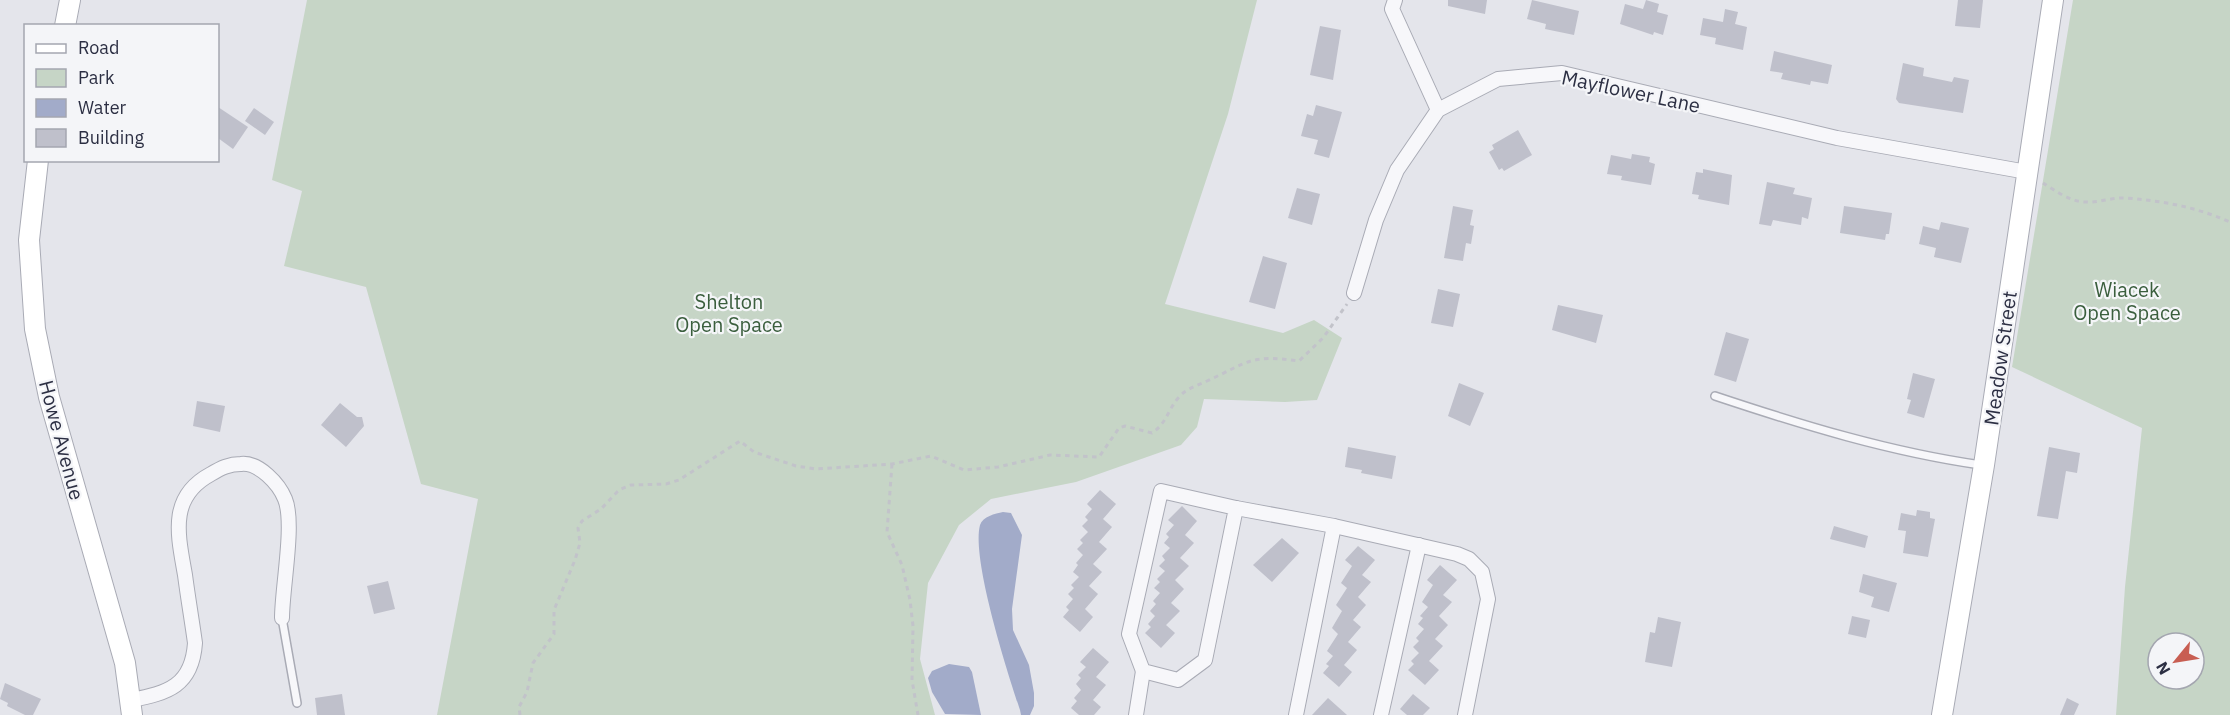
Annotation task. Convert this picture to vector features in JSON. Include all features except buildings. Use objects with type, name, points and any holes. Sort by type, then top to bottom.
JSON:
[{"type":"street","points":[[65,24],[70,0]]},
{"type":"street","points":[[1395,0],[1392,9],[1438,110]]},
{"type":"street","name":"Meadow Street","points":[[1942,715],[1984,465],[2053,0]]},
{"type":"street","name":"Mayflower Lane","points":[[1354,293],[1376,220],[1397,170],[1438,110],[1498,79],[1562,73],[1837,138],[2027,172]]},
{"type":"street","name":"Howe Avenue","points":[[38,162],[29,240],[35,329],[49,397],[109,600],[132,707]]},
{"type":"street","points":[[132,707],[172,690],[185,677],[194,659],[195,644],[177,530],[180,509],[189,491],[205,477],[226,466],[244,463],[258,469],[270,477],[285,499],[290,520],[282,588],[282,618]]},
{"type":"street","points":[[1136,715],[1143,671],[1129,634],[1161,492],[1334,526],[1469,559],[1482,572],[1486,580],[1487,612],[1466,715]]},
{"type":"street","points":[[1143,671],[1178,680],[1205,660],[1236,508]]},
{"type":"street","points":[[1296,715],[1334,526]]},
{"type":"street","points":[[1381,715],[1419,545]]},
{"type":"lane","points":[[1715,396],[1791,422],[1905,451],[1984,465]]},
{"type":"lane","points":[[282,618],[297,703]]},
{"type":"path","points":[[2027,172],[2056,192],[2083,203],[2114,197],[2169,203],[2198,208],[2230,222]]},
{"type":"path","points":[[520,715],[519,707],[527,692],[533,663],[554,634],[554,610],[580,543],[578,528],[582,521],[606,505],[620,490],[631,485],[666,484],[679,480],[740,441],[754,452],[796,466],[816,469],[892,464],[931,456],[964,470],[998,467],[1050,454],[1099,457],[1119,428],[1125,426],[1152,433],[1167,419],[1178,398],[1188,389],[1242,362],[1266,357],[1299,361],[1323,338],[1354,293]]},
{"type":"path","points":[[892,464],[887,532],[902,565],[910,600],[914,626],[912,680],[918,715]]},
{"type":"green space","name":"Shelton Open Space","points":[[307,0],[1257,0],[1228,114],[1165,304],[1283,333],[1314,320],[1342,338],[1317,400],[1285,402],[1204,399],[1197,427],[1181,445],[1076,482],[991,499],[959,525],[928,583],[920,659],[935,715],[437,715],[478,499],[421,484],[366,287],[284,266],[302,191],[272,180]]},
{"type":"green space","name":"Wiacek Open Space","points":[[2073,0],[2230,0],[2230,715],[2116,715],[2125,587],[2142,428],[2012,367]]},
{"type":"water","points":[[1003,512],[1011,513],[1022,535],[1012,609],[1013,630],[1029,665],[1034,693],[1034,706],[1030,715],[1021,715],[992,617],[981,563],[980,525],[986,517]]},
{"type":"water","points":[[949,664],[969,667],[981,715],[945,714],[932,692],[928,678],[932,671]]}]
